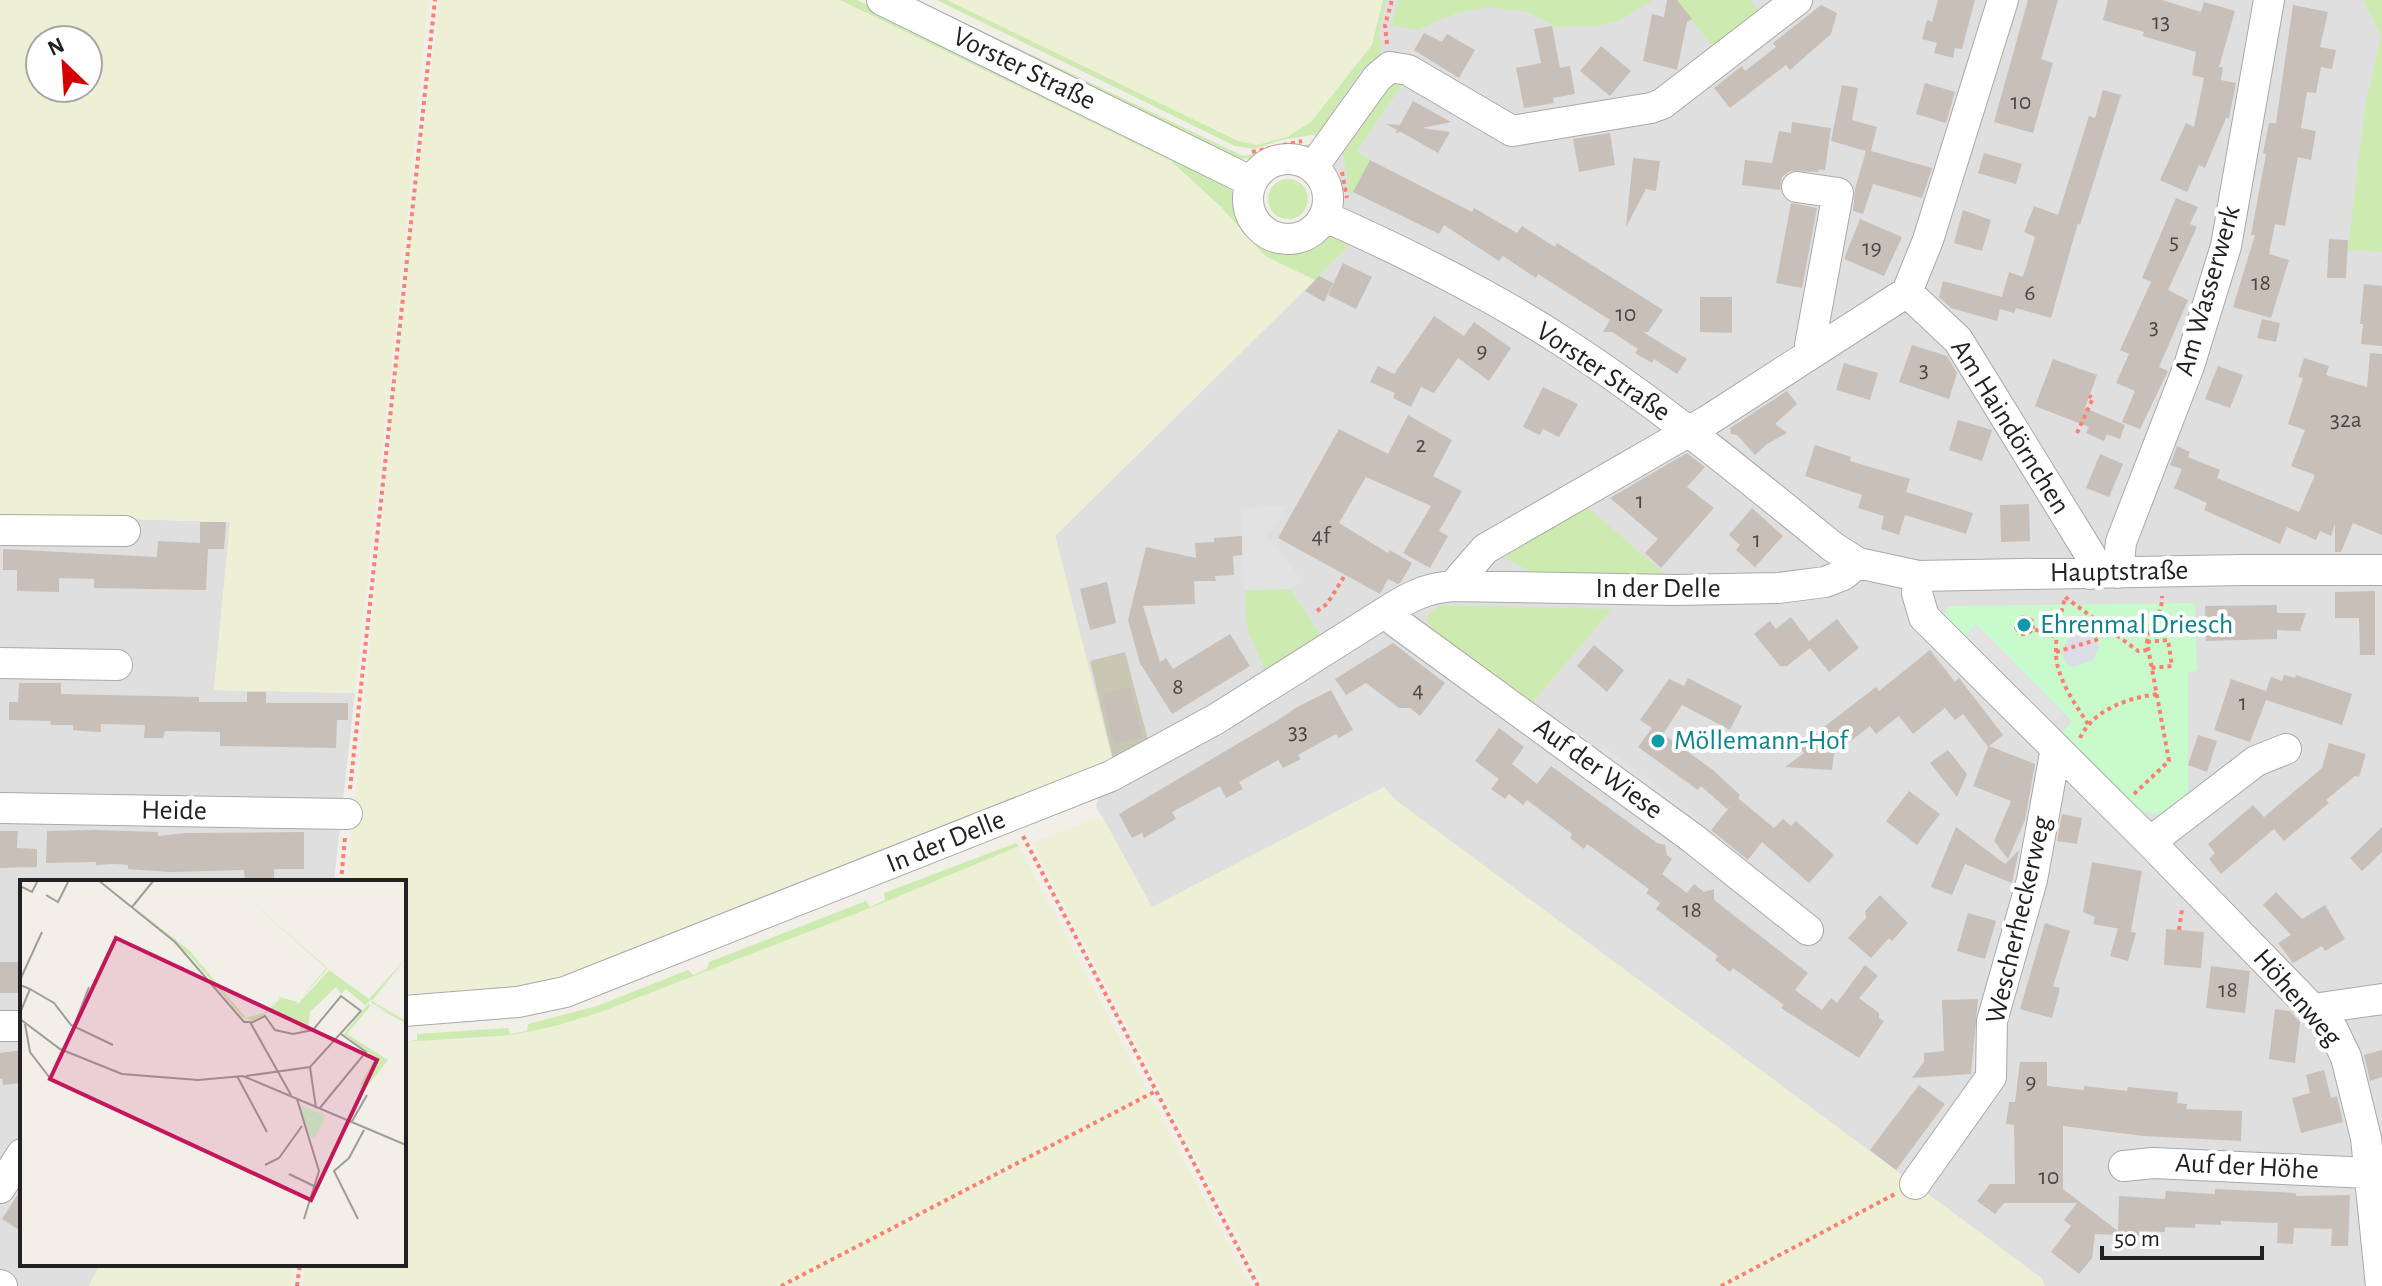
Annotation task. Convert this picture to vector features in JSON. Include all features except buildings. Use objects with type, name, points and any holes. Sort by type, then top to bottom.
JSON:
[{"type":"street","name":"Vorster Straße","points":[[882,0],[1252,182]]},
{"type":"street","points":[[1321,156],[1272,163],[1252,182],[1248,203],[1252,218],[1262,232],[1273,238],[1288,240],[1303,236],[1337,208],[1327,192],[1321,156],[1377,78],[1390,67],[1408,70],[1512,131],[1662,104],[1797,0]]},
{"type":"street","points":[[1453,586],[1485,549],[1689,432],[1907,292],[1928,240],[2003,0]]},
{"type":"street","name":"Am Wasserwerk","points":[[2095,581],[2121,542],[2189,366],[2226,246],[2269,0]]},
{"type":"street","points":[[1797,187],[1838,193],[1810,345],[1814,352]]},
{"type":"street","name":"Vorster Straße","points":[[1337,208],[1565,343],[1640,394],[1833,547],[1858,563]]},
{"type":"street","name":"Am Haindörnchen","points":[[1907,292],[1958,340],[2091,556],[2095,581]]},
{"type":"street","points":[[0,530],[125,531]]},
{"type":"street","name":"Hauptstraße","points":[[1858,563],[1918,576],[2095,581],[2154,572],[2382,570]]},
{"type":"street","name":"In der Delle","points":[[406,1011],[518,1002],[565,992],[1058,799],[1161,751],[1416,593],[1431,588],[1778,588],[1825,582],[1843,575],[1858,563]]},
{"type":"street","name":"Höhenweg","points":[[1918,576],[1917,593],[1924,617],[2333,1030],[2346,1057],[2363,1125],[2381,1286]]},
{"type":"street","name":"Auf der Wiese","points":[[1387,611],[1396,622],[1691,837],[1808,930]]},
{"type":"street","points":[[0,663],[117,665]]},
{"type":"street","points":[[2150,842],[2256,761],[2286,749]]},
{"type":"street","name":"Wescherheckerweg","points":[[1915,1184],[1991,1077],[1992,1021],[2063,755]]},
{"type":"street","name":"Heide","points":[[0,808],[347,814]]},
{"type":"street","points":[[2313,1009],[2382,999]]},
{"type":"street","points":[[0,1188],[20,1157]]},
{"type":"street","name":"Auf der Höhe","points":[[2124,1166],[2153,1163],[2370,1173]]},
{"type":"path","points":[[341,880],[435,0]]},
{"type":"path","points":[[1390,67],[1385,25],[1392,0]]},
{"type":"path","points":[[1244,152],[1314,138],[1321,156],[1340,157],[1337,208]]},
{"type":"path","points":[[2077,433],[2093,398],[2089,396]]},
{"type":"path","points":[[2117,809],[2169,761],[2147,642],[2162,611],[2162,587],[2154,587],[2154,572]]},
{"type":"path","points":[[1317,611],[1327,604],[1345,575]]},
{"type":"path","points":[[2051,597],[2065,597],[2095,581]]},
{"type":"path","points":[[2065,597],[2138,651],[2148,650]]},
{"type":"path","points":[[2065,597],[2056,652],[2061,675],[2088,724]]},
{"type":"path","points":[[2026,617],[2032,621],[2033,629],[2021,634],[2017,631],[2016,623],[2026,617]]},
{"type":"path","points":[[2033,629],[2057,637]]},
{"type":"path","points":[[2056,652],[2096,640],[2107,631]]},
{"type":"path","points":[[2147,642],[2168,640],[2172,666],[2151,668]]},
{"type":"path","points":[[2063,755],[2088,724],[2110,708],[2158,694]]},
{"type":"path","points":[[1034,829],[1022,834],[1258,1286]]},
{"type":"path","points":[[781,1286],[1156,1091]]},
{"type":"path","points":[[1721,1286],[1915,1184]]},
{"type":"path","points":[[297,1286],[300,1266]]},
{"type":"shaded area","points":[[0,0],[428,0],[405,243],[355,693],[214,690],[230,522],[0,515]]},
{"type":"shaded area","points":[[440,0],[840,0],[1171,161],[1221,207],[1265,256],[1315,280],[1055,536],[1112,759],[1006,804],[560,979],[513,991],[406,993],[406,880],[347,880],[409,242]]},
{"type":"shaded area","points":[[947,0],[1383,0],[1372,45],[1311,122],[1287,137],[1257,145],[1238,141]]},
{"type":"shaded area","points":[[1383,0],[2382,0],[2382,1286],[2045,1286],[2040,1277],[1394,799],[1384,787],[1152,908],[1096,806],[1112,759],[1055,536],[1351,243],[1329,236],[1335,218],[1344,208],[1337,191],[1332,162],[1321,136],[1313,135],[1311,122],[1372,45]]},
{"type":"shaded area","points":[[1288,505],[1267,536],[1302,580],[1290,589],[1244,590],[1241,509]]},
{"type":"shaded area","points":[[0,515],[230,522],[214,690],[355,693],[334,880],[20,880],[20,1266],[99,1266],[89,1286],[12,1286],[0,1281]]},
{"type":"shaded area","points":[[1976,624],[2063,713],[2050,725],[1964,637]]},
{"type":"shaded area","points":[[2079,634],[2096,640],[2099,648],[2093,660],[2074,667],[2066,663],[2061,651],[2069,638]]},
{"type":"shaded area","points":[[1125,652],[1148,740],[1113,759],[1090,661]]},
{"type":"shaded area","points":[[1602,745],[1701,821],[1694,830],[1595,754]]},
{"type":"shaded area","points":[[1384,787],[1394,799],[2040,1277],[2045,1286],[1263,1286],[1032,843],[1102,816],[1152,907]]},
{"type":"shaded area","points":[[1019,846],[1250,1286],[302,1286],[304,1266],[406,1266],[406,1042],[479,1039],[552,1027],[598,1013],[878,905]]},
{"type":"shaded area","points":[[99,1266],[295,1266],[292,1286],[89,1286]]},
{"type":"green space","points":[[840,0],[857,0],[1185,162],[1235,192],[1251,229],[1268,244],[1290,248],[1329,236],[1352,242],[1315,280],[1265,256],[1221,207],[1171,161]]},
{"type":"green space","points":[[906,0],[918,0],[1243,156],[1315,143],[1277,155],[1237,158]]},
{"type":"green space","points":[[937,0],[947,0],[1238,141],[1257,145],[1287,137],[1311,122],[1372,45],[1383,0],[1386,0],[1379,32],[1382,55],[1369,72],[1363,69],[1329,116],[1334,120],[1322,137],[1313,135],[1281,140],[1254,149],[1235,146]]},
{"type":"green space","points":[[1398,0],[1653,0],[1619,21],[1598,26],[1556,27],[1527,12],[1487,7],[1457,13],[1417,30],[1391,26]]},
{"type":"green space","points":[[1677,0],[1750,0],[1760,13],[1715,50]]},
{"type":"green space","points":[[2363,0],[2382,0],[2382,252],[2348,250],[2365,106],[2381,36]]},
{"type":"green space","points":[[1407,81],[1357,151],[1370,160],[1351,197],[1339,146],[1377,103],[1385,84]]},
{"type":"green space","points":[[1288,179],[1302,185],[1308,199],[1302,213],[1288,219],[1274,213],[1268,199],[1274,185]]},
{"type":"green space","points":[[1583,503],[1669,578],[1536,575],[1496,552]]},
{"type":"green space","points":[[1290,589],[1321,635],[1265,670],[1248,631],[1244,590]]},
{"type":"green space","points":[[2195,603],[2197,671],[2188,672],[2188,800],[2157,814],[2141,810],[2128,802],[2091,769],[2060,735],[2072,721],[1977,625],[1964,637],[1943,618],[1947,606]]},
{"type":"green space","points":[[1441,605],[1612,609],[1532,703],[1430,629],[1427,620],[1429,613]]},
{"type":"green space","points":[[1016,843],[1019,846],[878,905],[598,1013],[513,1035],[406,1042],[417,1040],[417,1034],[508,1028],[510,1034],[527,1031],[528,1024],[597,1006],[688,970],[693,975],[707,969],[709,962],[866,901],[870,907],[885,900],[884,893]]},
{"type":"place","name":"Ehrenmal Driesch","points":[[2024,625]]},
{"type":"place","name":"Möllemann-Hof","points":[[1658,741]]}]
